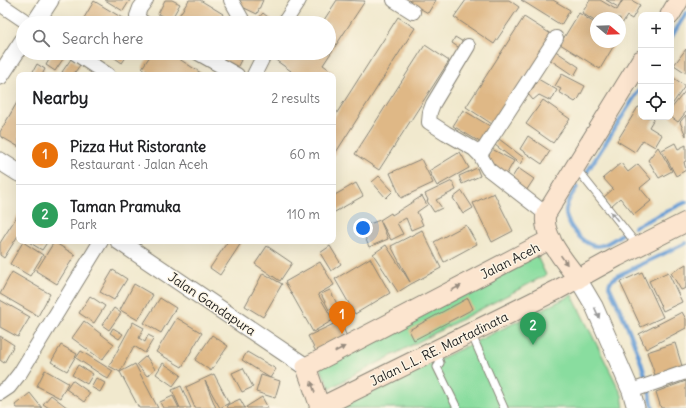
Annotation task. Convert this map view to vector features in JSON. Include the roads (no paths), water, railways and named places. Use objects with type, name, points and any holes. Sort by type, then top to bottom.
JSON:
[{"type":"main road","points":[[672,12],[679,0]]},
{"type":"main road","points":[[546,214],[638,65]]},
{"type":"main road","name":"Jalan Aceh","points":[[306,367],[551,239],[545,225],[546,214]]},
{"type":"main road","name":"Jalan L.L. RE. Martadinata","points":[[320,408],[578,279],[686,222]]},
{"type":"main road","points":[[551,239],[564,261],[578,279]]},
{"type":"main road","points":[[306,367],[320,408]]},
{"type":"street","points":[[40,16],[50,0]]},
{"type":"street","points":[[137,16],[140,8],[146,0]]},
{"type":"street","points":[[231,0],[240,16]]},
{"type":"street","points":[[289,16],[299,0]]},
{"type":"street","points":[[394,0],[413,12]]},
{"type":"street","points":[[0,4],[18,16]]},
{"type":"street","points":[[480,155],[556,38]]},
{"type":"street","points":[[468,46],[433,104],[429,122],[474,149],[480,155],[488,169],[546,214]]},
{"type":"street","points":[[0,76],[16,52]]},
{"type":"street","points":[[86,60],[104,72]]},
{"type":"street","points":[[210,60],[232,72]]},
{"type":"street","points":[[255,72],[260,60]]},
{"type":"street","points":[[0,160],[16,171]]},
{"type":"street","points":[[0,393],[9,387],[20,373],[99,244]]},
{"type":"street","name":"Jalan Gandapura","points":[[123,244],[306,367]]},
{"type":"street","points":[[578,279],[642,387],[636,408]]},
{"type":"street","points":[[642,387],[686,372]]},
{"type":"lane","points":[[575,168],[638,246]]},
{"type":"lane","points":[[471,333],[504,408]]},
{"type":"lane","points":[[435,350],[440,363],[437,367],[457,408]]},
{"type":"waterway","points":[[674,33],[686,13]]},
{"type":"waterway","points":[[587,172],[638,92]]},
{"type":"waterway","points":[[577,187],[567,203],[566,209],[568,220],[576,233],[592,245],[598,246],[604,245],[623,233]]},
{"type":"waterway","points":[[634,227],[686,202]]},
{"type":"waterway","points":[[653,408],[641,361],[623,315],[609,286],[610,282],[617,276],[686,243]]},
{"type":"place","name":"Pizza Hut Ristorante","points":[[342,334]]},
{"type":"place","name":"Taman Pramuka","points":[[533,345]]}]
